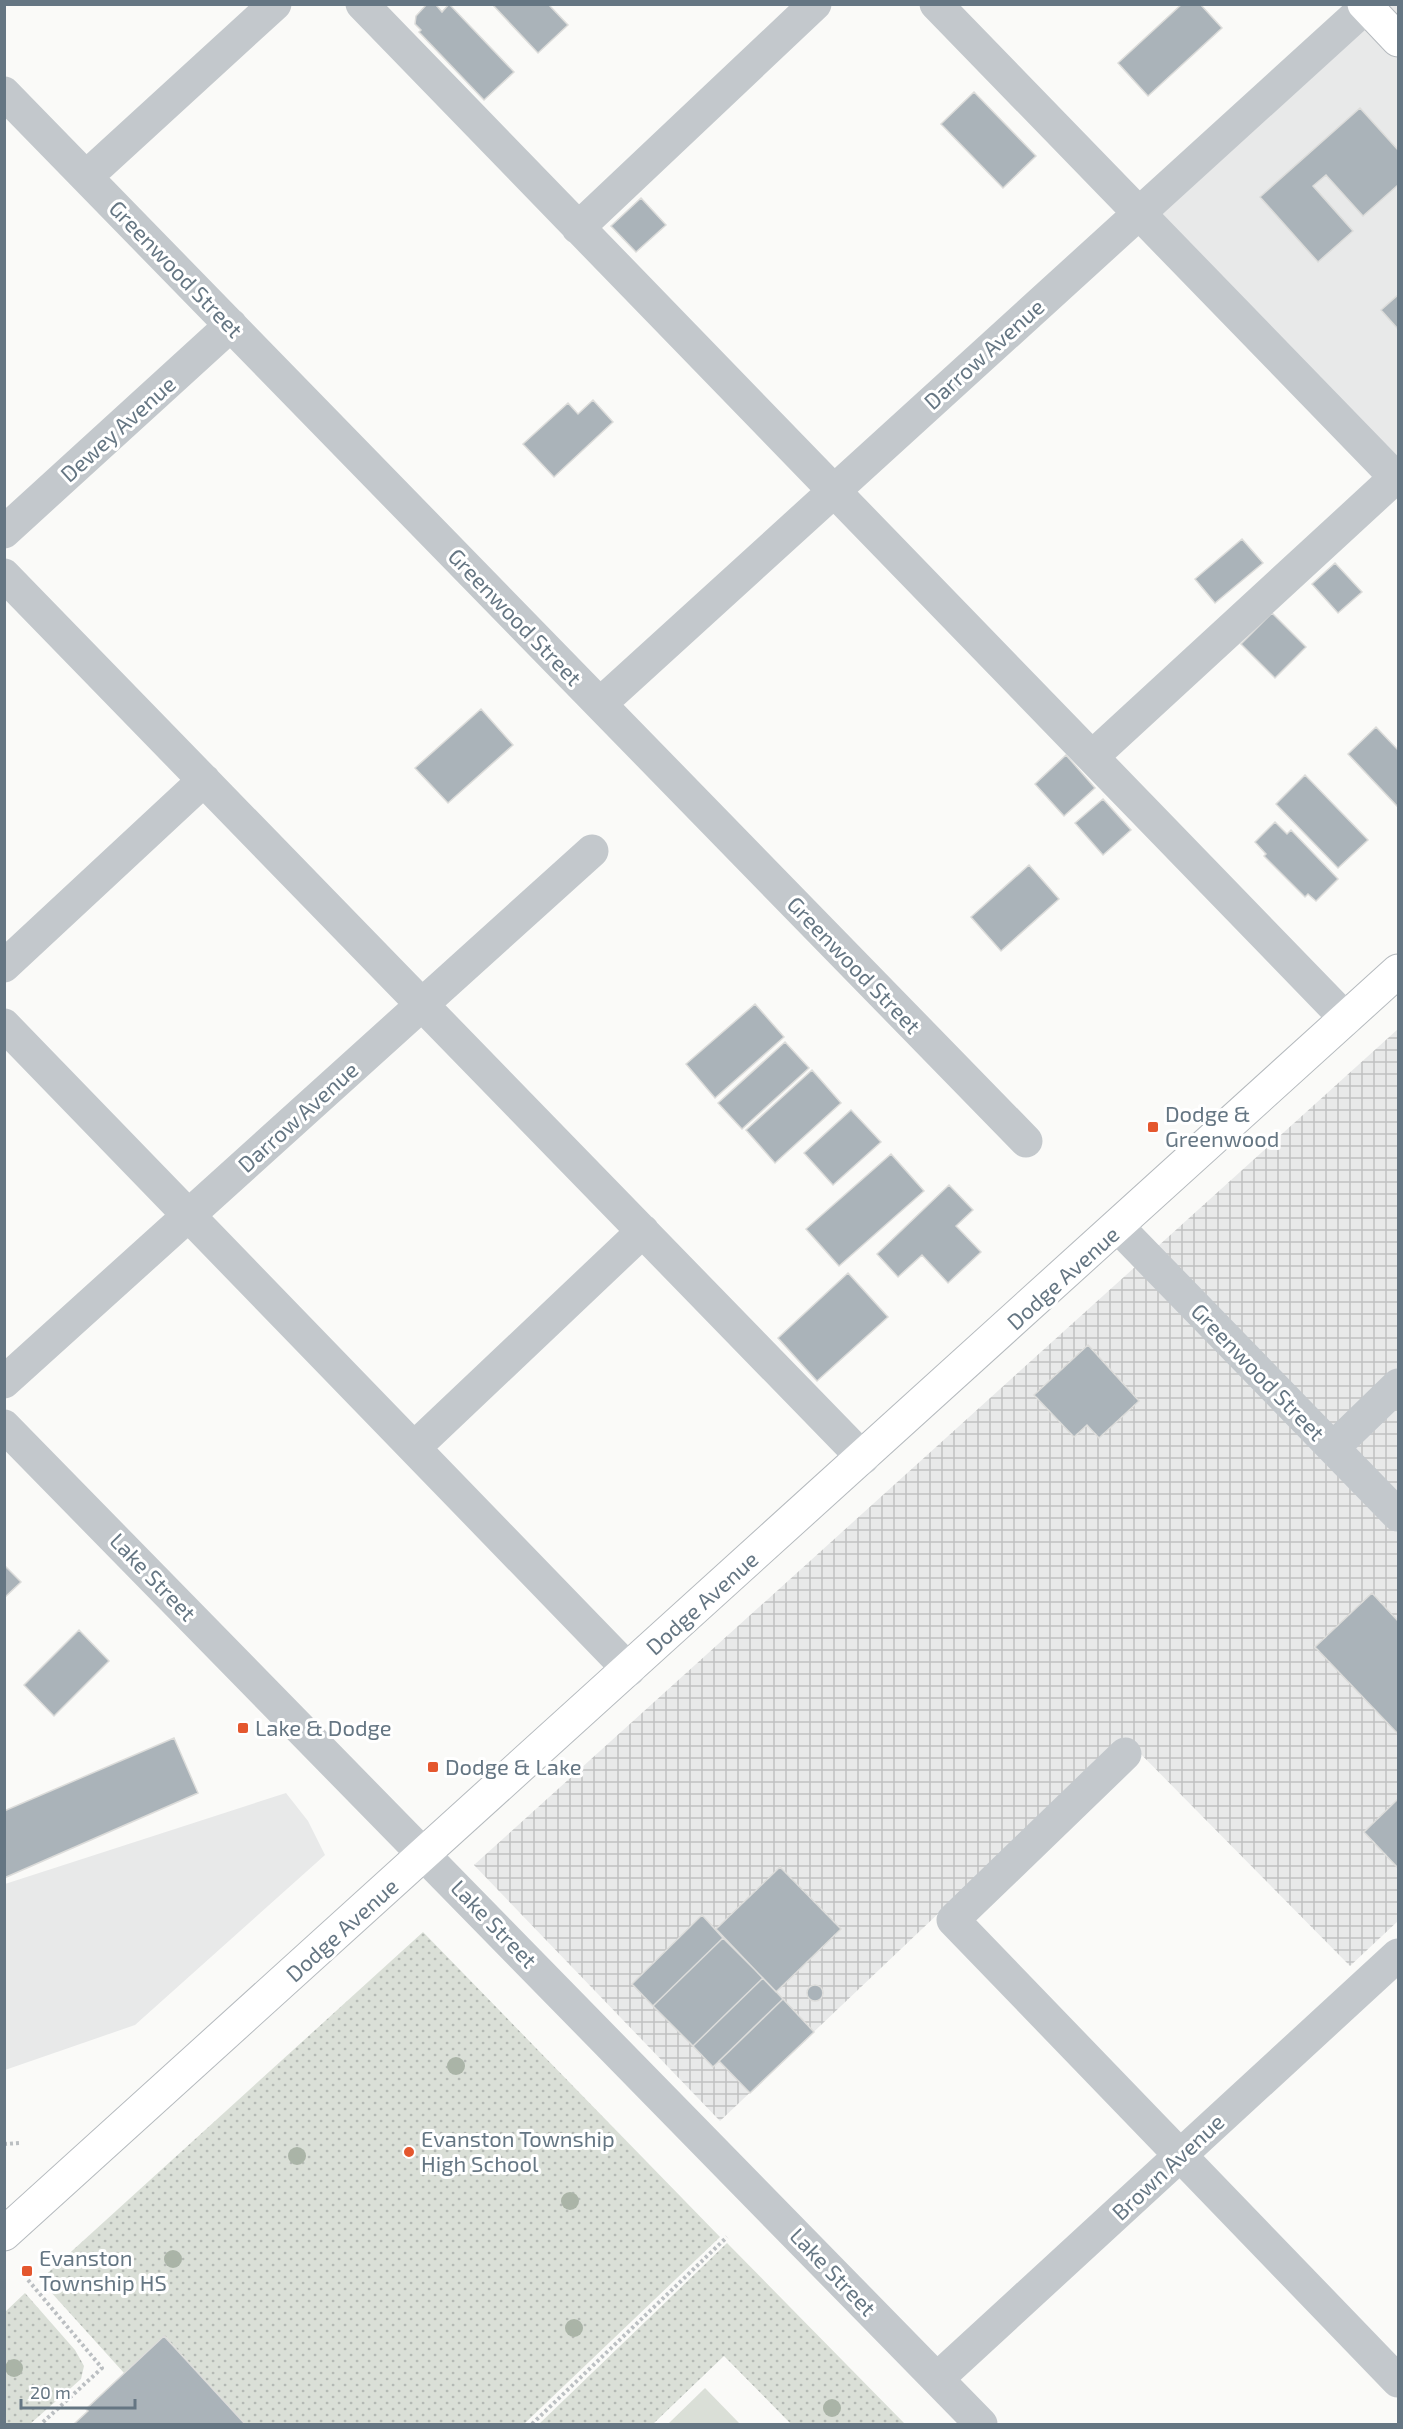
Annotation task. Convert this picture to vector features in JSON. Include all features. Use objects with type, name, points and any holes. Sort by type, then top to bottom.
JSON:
[{"type":"main road","points":[[1366,5],[1398,40]]},
{"type":"main road","name":"Dodge Avenue","points":[[4,2234],[1119,1228],[1398,971]]},
{"type":"street","points":[[86,177],[275,4]]},
{"type":"street","points":[[362,4],[1346,1019]]},
{"type":"street","points":[[578,228],[814,4]]},
{"type":"street","points":[[936,4],[1397,478],[1092,757]]},
{"type":"street","name":"Darrow Avenue","points":[[600,704],[1366,5]]},
{"type":"street","name":"Greenwood Street","points":[[4,93],[1026,1141]]},
{"type":"street","name":"Dewey Avenue","points":[[4,532],[231,325]]},
{"type":"street","points":[[4,575],[863,1458]]},
{"type":"street","points":[[4,966],[204,780]]},
{"type":"street","name":"Darrow Avenue","points":[[4,1382],[592,851]]},
{"type":"street","points":[[4,1025],[629,1670]]},
{"type":"street","name":"Greenwood Street","points":[[1119,1228],[1333,1448],[1395,1508]]},
{"type":"street","points":[[414,1448],[643,1231]]},
{"type":"street","points":[[1333,1448],[1398,1385]]},
{"type":"street","name":"Lake Street","points":[[4,1425],[981,2424]]},
{"type":"street","points":[[1125,1754],[953,1920],[1398,2381]]},
{"type":"street","name":"Brown Avenue","points":[[937,2379],[1398,1955]]},
{"type":"path","points":[[4,2144],[20,2143]]},
{"type":"path","points":[[532,2424],[727,2236]]},
{"type":"path","points":[[28,2280],[102,2368],[41,2424]]},
{"type":"shaded area","points":[[1369,5],[1398,5],[1398,480],[1140,213]]},
{"type":"shaded area","points":[[1398,1029],[1398,1921],[1350,1966],[1124,1737],[720,2121],[474,1865]]},
{"type":"shaded area","points":[[286,1793],[308,1821],[325,1855],[135,2025],[5,2070],[5,1884]]},
{"type":"shaded area","name":"Evanston Township High School","points":[[423,1932],[720,2237],[524,2424],[245,2424],[165,2336],[124,2373],[40,2280]]},
{"type":"shaded area","points":[[727,2243],[905,2424],[791,2424],[724,2356],[653,2424],[539,2424]]},
{"type":"shaded area","points":[[25,2293],[75,2350],[84,2366],[81,2379],[30,2424],[5,2424],[5,2312]]},
{"type":"shaded area","points":[[705,2388],[740,2424],[668,2424]]},
{"type":"building","points":[[427,4],[436,5],[442,12],[449,4],[514,72],[484,100],[419,32],[421,30],[415,24],[416,16]]},
{"type":"building","points":[[492,4],[548,4],[568,25],[538,53]]},
{"type":"building","points":[[1182,4],[1200,4],[1222,28],[1148,96],[1118,63]]},
{"type":"building","points":[[974,92],[1036,156],[1003,188],[941,124]]},
{"type":"building","points":[[1360,108],[1398,150],[1398,185],[1363,216],[1326,175],[1313,186],[1353,231],[1318,262],[1260,197]]},
{"type":"building","points":[[641,198],[666,225],[636,252],[611,226]]},
{"type":"building","points":[[1398,295],[1398,329],[1381,310]]},
{"type":"building","points":[[593,400],[613,422],[554,477],[523,444],[568,403],[578,414]]},
{"type":"building","points":[[1242,539],[1263,563],[1215,603],[1195,579]]},
{"type":"building","points":[[1335,563],[1362,592],[1338,613],[1312,584]]},
{"type":"building","points":[[1272,613],[1306,647],[1275,678],[1241,644]]},
{"type":"building","points":[[481,709],[513,745],[448,803],[415,768]]},
{"type":"building","points":[[1376,727],[1398,750],[1398,807],[1348,754]]},
{"type":"building","points":[[1066,755],[1095,788],[1064,816],[1035,784]]},
{"type":"building","points":[[1305,775],[1368,840],[1338,868],[1276,804]]},
{"type":"building","points":[[1103,799],[1131,830],[1103,855],[1075,823]]},
{"type":"building","points":[[1275,822],[1287,834],[1291,830],[1338,879],[1316,901],[1308,894],[1305,897],[1264,856],[1266,854],[1255,842]]},
{"type":"building","points":[[1029,865],[1059,899],[1001,951],[971,917]]},
{"type":"building","points":[[755,1004],[784,1037],[715,1098],[686,1064]]},
{"type":"building","points":[[785,1042],[809,1068],[742,1129],[718,1103]]},
{"type":"building","points":[[812,1070],[841,1103],[775,1163],[746,1130]]},
{"type":"building","points":[[851,1110],[881,1142],[833,1185],[804,1153]]},
{"type":"building","points":[[891,1154],[924,1191],[839,1266],[806,1229]]},
{"type":"building","points":[[949,1185],[973,1210],[956,1226],[981,1252],[948,1283],[922,1255],[898,1277],[877,1254]]},
{"type":"building","points":[[848,1273],[888,1317],[817,1381],[778,1338]]},
{"type":"building","points":[[1088,1345],[1139,1401],[1099,1438],[1087,1425],[1074,1437],[1034,1395]]},
{"type":"building","points":[[4,1565],[21,1582],[4,1598]]},
{"type":"building","points":[[1372,1593],[1398,1621],[1398,1734],[1315,1647]]},
{"type":"building","points":[[79,1630],[109,1661],[54,1716],[24,1685]]},
{"type":"building","points":[[174,1738],[198,1793],[4,1878],[4,1811]]},
{"type":"building","points":[[1398,1799],[1398,1868],[1364,1832]]},
{"type":"building","points":[[780,1867],[841,1929],[776,1992],[716,1929]]},
{"type":"building","points":[[702,1915],[723,1938],[653,2006],[632,1984]]},
{"type":"building","points":[[723,1938],[763,1978],[693,2046],[653,2006]]},
{"type":"building","points":[[763,1978],[783,1999],[713,2067],[693,2046]]},
{"type":"building","points":[[815,1985],[821,1987],[823,1993],[821,1999],[815,2001],[809,1999],[807,1993],[809,1987]]},
{"type":"building","points":[[783,1999],[814,2032],[750,2093],[719,2061]]},
{"type":"building","points":[[164,2336],[245,2424],[74,2424],[88,2411],[86,2409]]},
{"type":"place","name":"Dodge & Greenwood","points":[[1153,1127]]},
{"type":"place","name":"Lake & Dodge","points":[[243,1728]]},
{"type":"place","name":"Dodge & Lake","points":[[433,1767]]},
{"type":"place","name":"Evanston Township High School","points":[[409,2152]]},
{"type":"place","name":"Evanston Township HS","points":[[27,2271]]}]
